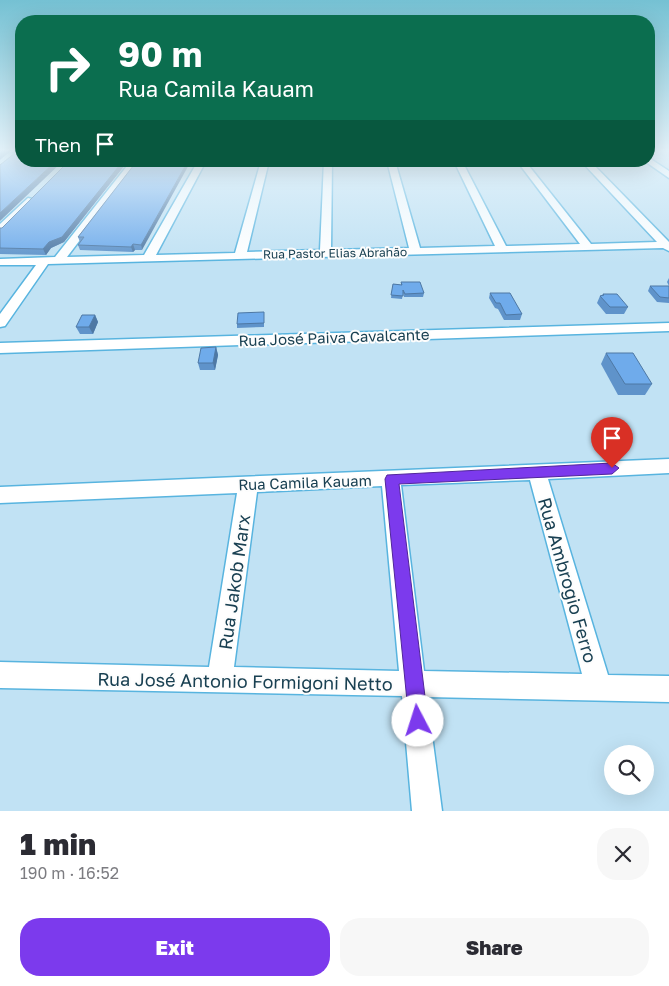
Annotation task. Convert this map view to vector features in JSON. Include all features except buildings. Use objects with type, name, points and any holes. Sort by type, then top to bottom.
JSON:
[{"type":"street","points":[[58,260],[116,187]]},
{"type":"street","points":[[148,258],[188,187]]},
{"type":"street","points":[[240,256],[258,187]]},
{"type":"street","points":[[325,254],[327,187]]},
{"type":"street","points":[[398,187],[415,251]]},
{"type":"street","points":[[471,187],[502,249]]},
{"type":"street","points":[[541,187],[588,247]]},
{"type":"street","points":[[610,187],[668,246]]},
{"type":"street","points":[[0,230],[35,196]]},
{"type":"street","name":"Rua Pastor Elias Abrahão","points":[[0,262],[668,246]]},
{"type":"street","points":[[0,323],[44,261]]},
{"type":"street","name":"Rua José Paiva Cavalcante","points":[[0,348],[669,327]]},
{"type":"street","name":"Rua Camila Kauam","points":[[0,495],[669,466]]},
{"type":"street","name":"Rua Ambrogio Ferro","points":[[537,472],[600,689]]},
{"type":"street","points":[[391,479],[415,685],[427,811]]},
{"type":"street","name":"Rua Jakob Marx","points":[[220,680],[248,485]]},
{"type":"street","name":"Rua José Antonio Formigoni Netto","points":[[0,675],[669,689]]},
{"type":"route","points":[[418,721],[391,479],[612,468]]}]
